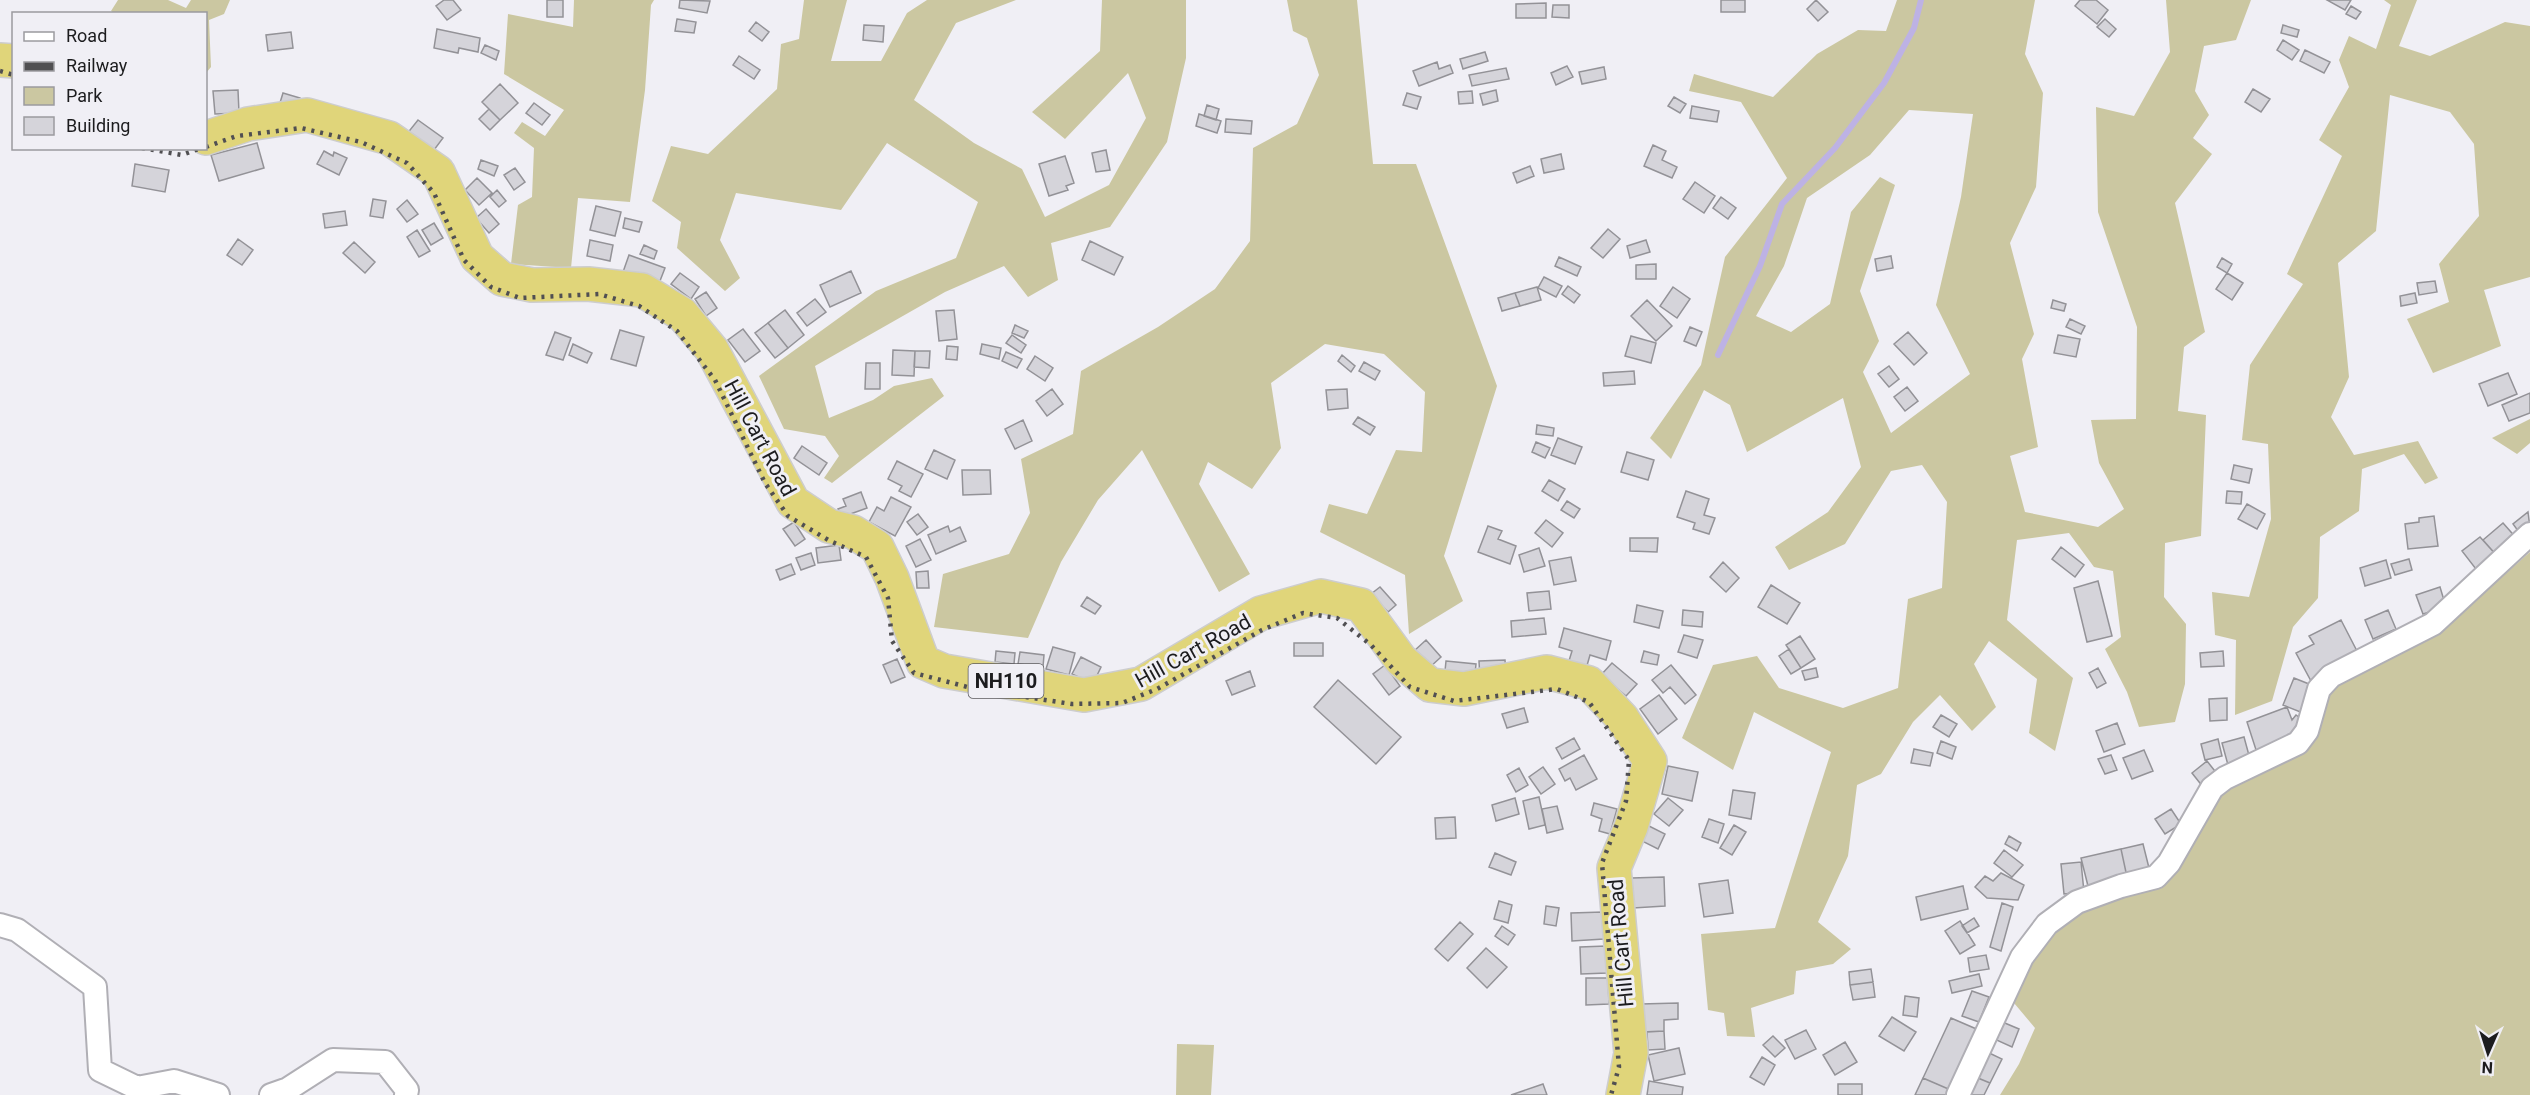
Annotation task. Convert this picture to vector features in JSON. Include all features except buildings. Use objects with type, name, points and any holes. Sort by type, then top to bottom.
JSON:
[{"type":"highway","name":"Hill Cart Road","points":[[207,138],[248,124],[306,115],[389,138],[438,172],[477,257],[502,279],[532,285],[588,284],[642,290],[682,314],[712,350],[793,502],[829,526],[853,532],[877,547],[892,578],[923,662],[944,671],[1084,695],[1141,684],[1261,613],[1322,596],[1361,605],[1401,660],[1430,685],[1464,689],[1547,672],[1589,683],[1622,718],[1650,761],[1631,827],[1614,867],[1631,1053],[1623,1095]]},
{"type":"street","points":[[1958,1095],[2022,957],[2047,924],[2077,902],[2121,886],[2156,877],[2169,863],[2212,788],[2225,778],[2298,743],[2307,731],[2319,688],[2331,676],[2433,624],[2530,534]]},
{"type":"street","points":[[0,926],[17,930],[95,987],[100,1070],[137,1088],[174,1081],[218,1095]]},
{"type":"street","points":[[271,1095],[288,1089],[333,1060],[385,1062],[407,1090],[406,1095]]},
{"type":"green space","points":[[118,0],[168,0],[186,8],[191,0],[230,0],[224,14],[209,20],[211,67],[207,72],[207,12],[111,11]]},
{"type":"green space","points":[[574,0],[654,0],[651,5],[645,90],[630,202],[578,198],[571,268],[511,264],[518,205],[532,197],[534,148],[514,133],[522,122],[545,136],[564,110],[504,74],[508,14],[573,27]]},
{"type":"green space","points":[[804,0],[847,0],[831,61],[881,61],[907,13],[927,0],[1016,0],[956,23],[914,100],[974,143],[1022,169],[1045,217],[1109,185],[1146,118],[1128,73],[1065,139],[1032,112],[1100,51],[1102,0],[1186,0],[1186,58],[1167,142],[1110,227],[1051,243],[1058,280],[1028,297],[1004,266],[945,292],[815,366],[829,418],[873,400],[894,386],[932,378],[944,396],[832,483],[824,478],[839,456],[825,436],[784,429],[759,376],[876,291],[956,258],[978,202],[887,143],[841,210],[736,193],[720,240],[740,278],[725,291],[677,248],[681,222],[652,201],[671,146],[708,154],[777,89],[781,44],[799,39]]},
{"type":"green space","points":[[1287,0],[1357,0],[1373,164],[1416,164],[1497,386],[1444,556],[1463,601],[1409,634],[1405,575],[1320,532],[1329,504],[1367,514],[1396,450],[1422,452],[1425,392],[1384,354],[1325,344],[1271,383],[1281,448],[1252,489],[1208,462],[1199,484],[1250,574],[1219,592],[1142,450],[1098,500],[1061,562],[1028,638],[934,627],[943,574],[1009,554],[1030,513],[1021,459],[1073,434],[1081,371],[1158,327],[1215,289],[1250,241],[1253,148],[1297,124],[1319,75],[1307,38],[1293,31]]},
{"type":"green space","points":[[1897,0],[2035,0],[2025,54],[2043,93],[2036,187],[2010,243],[2034,334],[2022,359],[2038,447],[2010,456],[2025,512],[2098,527],[2124,509],[2099,463],[2091,420],[2136,419],[2137,327],[2098,212],[2096,107],[2134,116],[2170,52],[2166,0],[2251,0],[2236,40],[2204,46],[2195,91],[2209,115],[2193,138],[2212,154],[2175,203],[2205,332],[2184,347],[2178,411],[2206,415],[2201,536],[2165,543],[2164,597],[2186,624],[2185,684],[2175,722],[2139,727],[2127,692],[2105,649],[2121,637],[2113,571],[2094,567],[2069,533],[2017,540],[2007,620],[2073,678],[2055,751],[2029,733],[2037,679],[1989,641],[1974,664],[1996,707],[1972,731],[1940,695],[1913,722],[1881,774],[1857,785],[1848,856],[1818,922],[1851,949],[1833,964],[1796,971],[1794,994],[1751,1008],[1755,1037],[1727,1036],[1724,1013],[1708,1010],[1701,934],[1775,928],[1831,752],[1754,712],[1733,770],[1682,738],[1713,665],[1757,656],[1779,688],[1843,708],[1898,688],[1908,599],[1942,588],[1947,502],[1922,465],[1891,471],[1845,544],[1789,570],[1775,547],[1828,512],[1861,467],[1843,398],[1747,452],[1730,405],[1704,390],[1671,459],[1650,438],[1701,365],[1725,257],[1787,178],[1741,102],[1689,91],[1694,74],[1773,97],[1817,54],[1858,30],[1886,31]],"holes":[[[1909,110],[1973,114],[1961,197],[1936,305],[1970,374],[1891,433],[1863,372],[1879,341],[1860,291],[1895,185],[1880,177],[1851,212],[1830,304],[1791,332],[1756,316],[1784,266],[1807,198],[1870,155]]]},
{"type":"green space","points":[[2384,0],[2417,0],[2399,46],[2430,56],[2505,22],[2530,26],[2530,277],[2484,290],[2501,346],[2433,373],[2407,319],[2449,302],[2439,264],[2479,216],[2474,144],[2450,112],[2390,95],[2376,231],[2338,263],[2349,377],[2331,417],[2354,455],[2418,441],[2438,478],[2425,484],[2404,454],[2362,469],[2359,511],[2320,537],[2318,598],[2293,627],[2272,701],[2235,715],[2236,640],[2215,635],[2212,592],[2249,597],[2271,519],[2268,444],[2242,440],[2250,365],[2303,284],[2287,274],[2342,156],[2319,140],[2349,87],[2339,60],[2349,36],[2376,49],[2391,5]]},
{"type":"green space","points":[[2530,419],[2530,443],[2517,454],[2492,438]]},
{"type":"green space","points":[[2530,552],[2530,1095],[2000,1095],[2019,1064],[2035,1028],[2009,997],[2028,960],[2056,927],[2087,909],[2129,893],[2219,793],[2300,751],[2319,733],[2327,694],[2339,682],[2441,631]]},
{"type":"green space","points":[[1177,1044],[1214,1045],[1211,1095],[1176,1095]]},
{"type":"waterway","points":[[1718,355],[1760,266],[1782,204],[1835,148],[1884,83],[1914,28],[1921,0]]},
{"type":"railway","points":[[0,71],[12,74]]},
{"type":"railway","points":[[207,147],[237,136],[301,128],[361,142],[407,163],[434,193],[464,260],[491,287],[520,298],[599,294],[639,306],[677,331],[715,380],[765,483],[788,516],[830,541],[866,557],[888,598],[892,641],[914,673],[979,690],[1072,704],[1122,703],[1157,689],[1262,630],[1303,613],[1337,618],[1371,645],[1410,687],[1454,701],[1557,689],[1589,702],[1629,760],[1626,801],[1602,863],[1619,1067],[1611,1095]]},
{"type":"railway","points":[[153,150],[182,155],[196,150]]}]
